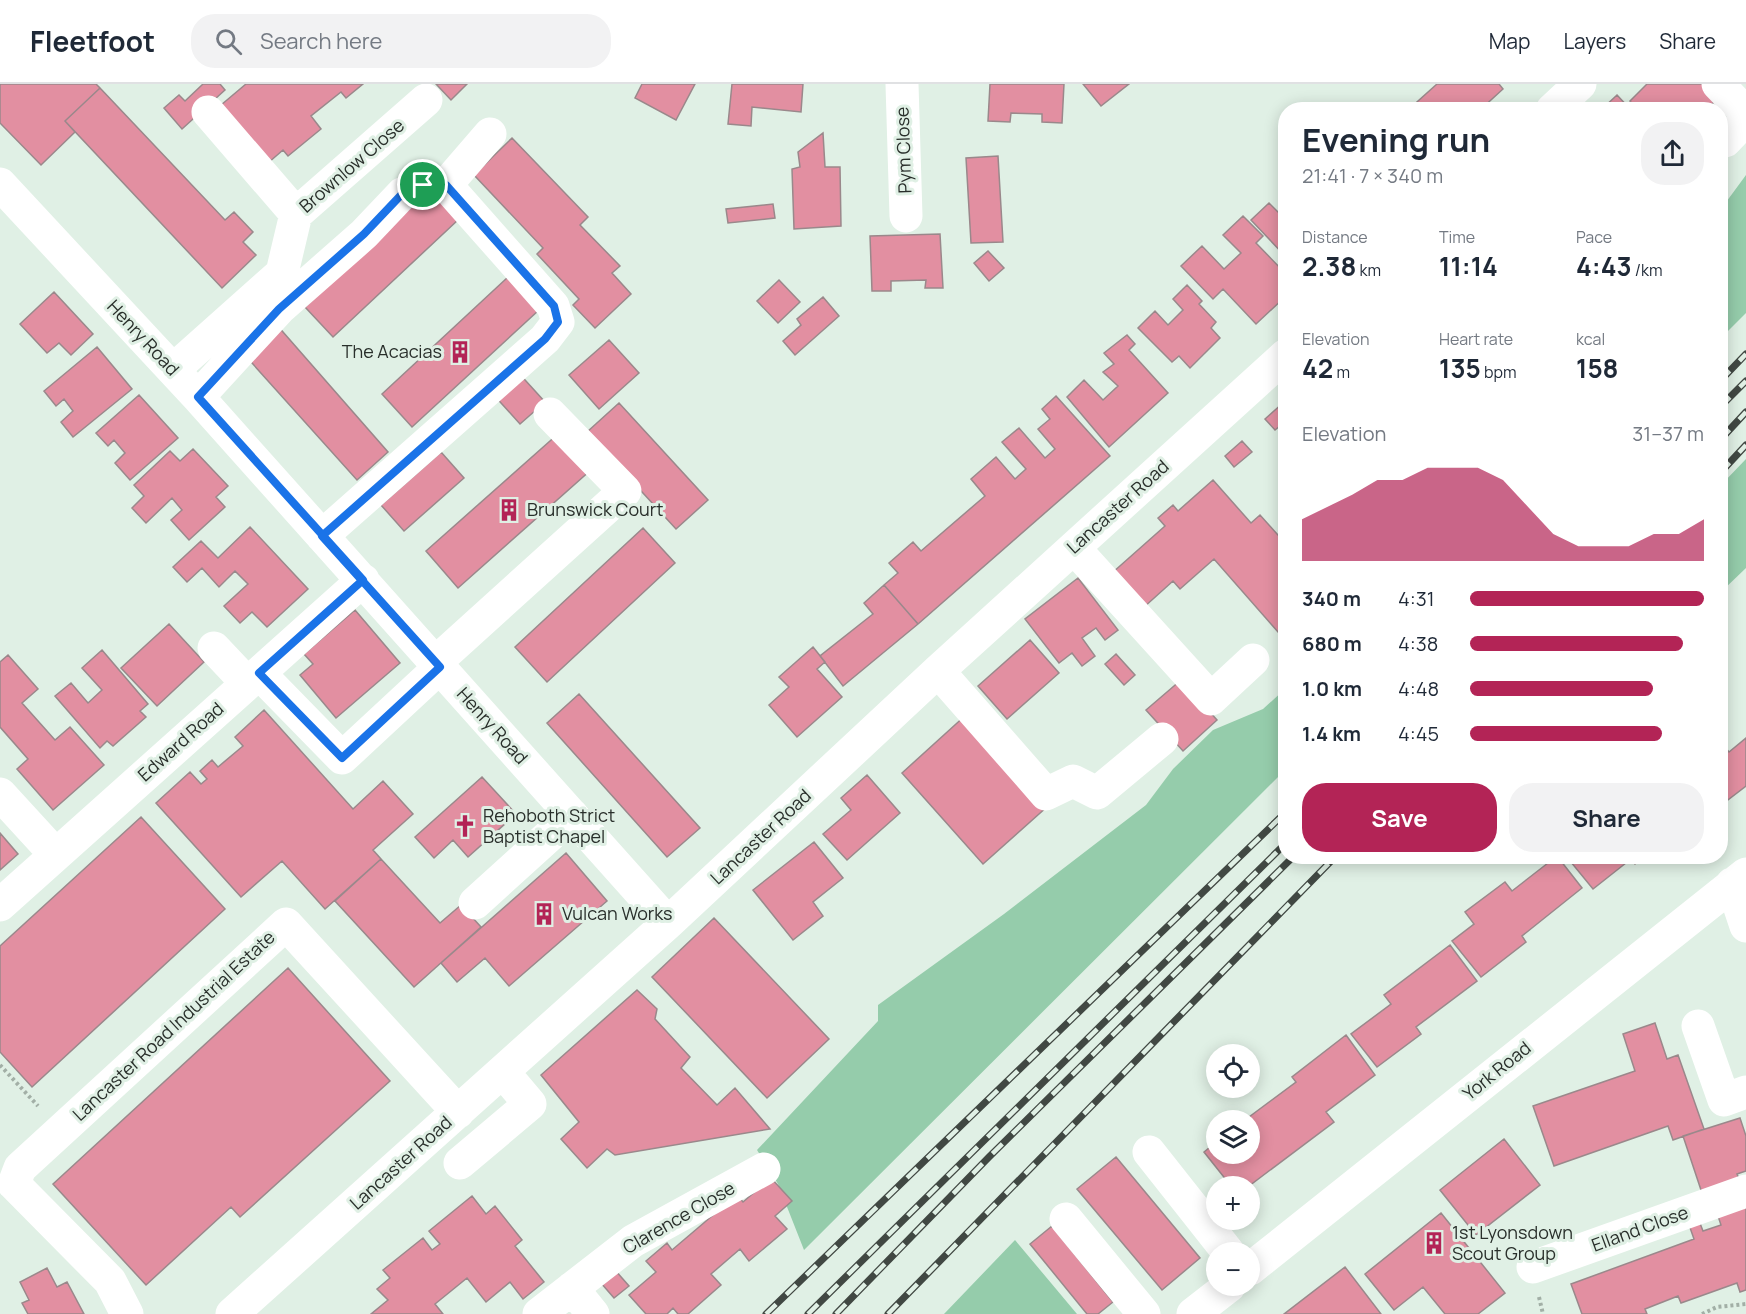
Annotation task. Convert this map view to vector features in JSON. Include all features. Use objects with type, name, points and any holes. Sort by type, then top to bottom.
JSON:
[{"type":"street","name":"Pym Close","points":[[902,84],[906,216]]},
{"type":"street","points":[[1561,102],[1580,84]]},
{"type":"street","points":[[1718,84],[1746,113]]},
{"type":"street","name":"Brownlow Close","points":[[173,370],[282,273],[296,214],[426,100]]},
{"type":"street","points":[[208,112],[296,214]]},
{"type":"street","points":[[446,185],[490,134]]},
{"type":"street","name":"Henry Road","points":[[0,184],[198,397],[668,923]]},
{"type":"street","points":[[198,397],[279,309],[364,234],[402,194],[423,185],[446,185],[554,306],[558,322],[545,339],[322,536]]},
{"type":"street","name":"Lancaster Road","points":[[232,1314],[668,923],[938,671],[1278,362]]},
{"type":"street","points":[[214,648],[253,678],[342,758],[438,664],[625,491],[550,414]]},
{"type":"street","points":[[1074,548],[1211,699],[1252,660]]},
{"type":"street","name":"Edward Road","points":[[0,905],[363,580]]},
{"type":"street","points":[[938,671],[1046,794],[1073,782],[1097,793],[1162,739]]},
{"type":"street","points":[[0,794],[55,854]]},
{"type":"street","points":[[475,903],[572,815]]},
{"type":"street","points":[[1739,879],[1746,926]]},
{"type":"street","name":"York Road","points":[[1260,1261],[1739,879]]},
{"type":"street","name":"Lancaster Road Industrial Estate","points":[[127,1314],[110,1281],[7,1188],[20,1168],[286,924],[458,1112]]},
{"type":"street","points":[[1698,1026],[1724,1100],[1746,1092]]},
{"type":"street","points":[[460,1162],[530,1104],[503,1072]]},
{"type":"street","points":[[1149,1152],[1220,1242]]},
{"type":"street","name":"Clarence Close","points":[[539,1314],[633,1241],[764,1169]]},
{"type":"street","name":"Elland Close","points":[[1533,1267],[1746,1191]]},
{"type":"street","points":[[1066,1220],[1144,1314]]},
{"type":"street","points":[[572,1288],[593,1314]]},
{"type":"street","points":[[1193,1314],[1216,1296]]},
{"type":"path","name":"Lancaster Road Industrial Estate","points":[[0,1065],[61,1131]]},
{"type":"path","points":[[1702,1314],[1717,1307],[1746,1304]]},
{"type":"green space","points":[[1746,175],[1746,313],[1728,331],[1728,199]]},
{"type":"green space","points":[[1746,459],[1746,568],[1728,585],[1728,478]]},
{"type":"green space","points":[[1278,695],[1278,777],[804,1250],[778,1184],[757,1150],[878,1021],[878,1005],[1004,914],[1146,805],[1173,769],[1213,730],[1263,709]]},
{"type":"green space","points":[[1015,1240],[1077,1314],[944,1314]]},
{"type":"building","points":[[0,84],[96,84],[100,88],[65,121],[75,132],[41,165],[0,123]]},
{"type":"building","points":[[203,84],[220,84],[225,90],[182,129],[164,108],[179,95],[185,101]]},
{"type":"building","points":[[246,84],[363,84],[346,98],[341,92],[311,116],[321,129],[288,156],[283,150],[268,163],[221,105]]},
{"type":"building","points":[[436,84],[467,84],[451,100]]},
{"type":"building","points":[[642,84],[695,84],[676,120],[635,98]]},
{"type":"building","points":[[732,84],[803,84],[801,112],[752,107],[751,126],[728,124]]},
{"type":"building","points":[[990,84],[1064,84],[1062,123],[1042,122],[1042,114],[1011,113],[1010,122],[988,121]]},
{"type":"building","points":[[1083,84],[1129,84],[1101,106]]},
{"type":"building","points":[[1437,84],[1499,84],[1503,89],[1489,102],[1417,102]]},
{"type":"building","points":[[1647,84],[1711,84],[1722,94],[1714,102],[1630,101]]},
{"type":"building","points":[[100,88],[225,220],[234,212],[253,232],[243,242],[256,255],[222,288],[65,121]]},
{"type":"building","points":[[1617,95],[1624,102],[1610,102]]},
{"type":"building","points":[[823,133],[825,167],[840,167],[841,226],[794,229],[792,169],[800,167],[798,152]]},
{"type":"building","points":[[512,138],[588,217],[580,225],[620,266],[612,273],[631,294],[595,328],[573,305],[579,299],[537,254],[543,248],[474,175]]},
{"type":"building","points":[[998,156],[1003,242],[971,243],[966,158]]},
{"type":"building","name":"The Acacias","points":[[430,189],[459,219],[333,337],[305,307]]},
{"type":"building","points":[[1269,203],[1278,212],[1278,249],[1251,220]]},
{"type":"building","points":[[773,204],[775,218],[728,223],[726,209]]},
{"type":"building","points":[[1243,216],[1263,236],[1256,243],[1278,266],[1278,303],[1256,324],[1223,289],[1213,299],[1181,266],[1202,246],[1224,269],[1241,253],[1223,235]]},
{"type":"building","points":[[940,234],[943,288],[925,288],[926,280],[891,281],[891,291],[872,291],[870,236]]},
{"type":"building","points":[[988,251],[1004,268],[989,281],[974,263]]},
{"type":"building","name":"The Acacias","points":[[508,277],[539,310],[412,427],[382,394]]},
{"type":"building","points":[[779,280],[800,302],[778,323],[757,301]]},
{"type":"building","points":[[1187,285],[1202,301],[1199,304],[1216,322],[1211,328],[1220,338],[1190,368],[1179,356],[1172,362],[1138,328],[1155,311],[1168,325],[1183,310],[1173,299]]},
{"type":"building","points":[[54,292],[93,334],[71,355],[59,343],[47,353],[20,324]]},
{"type":"building","points":[[823,297],[839,316],[795,355],[783,341],[801,325],[797,319]]},
{"type":"building","name":"The Acacias","points":[[276,324],[388,452],[357,480],[243,353]]},
{"type":"building","points":[[1127,335],[1135,344],[1129,350],[1168,393],[1109,447],[1067,397],[1084,380],[1103,400],[1118,386],[1103,372],[1114,364],[1104,353]]},
{"type":"building","points":[[609,340],[639,373],[599,409],[569,375]]},
{"type":"building","points":[[97,347],[132,389],[73,437],[61,422],[73,411],[64,399],[56,406],[44,391]]},
{"type":"building","points":[[516,370],[545,402],[520,424],[492,393]]},
{"type":"building","points":[[139,395],[178,438],[130,480],[115,463],[125,453],[114,440],[108,446],[96,433]]},
{"type":"building","points":[[1056,396],[1110,456],[918,624],[884,585],[898,573],[889,563],[913,542],[921,551],[985,496],[971,479],[996,457],[1015,479],[1026,469],[1002,442],[1019,428],[1045,458],[1055,449],[1038,429],[1050,419],[1042,409]]},
{"type":"building","name":"Brunswick Court","points":[[619,403],[708,500],[676,529],[587,432]]},
{"type":"building","points":[[1278,407],[1278,428],[1275,430],[1265,419]]},
{"type":"building","name":"Brunswick Court","points":[[559,433],[592,469],[458,588],[426,551]]},
{"type":"building","points":[[1242,441],[1252,452],[1234,467],[1225,456]]},
{"type":"building","points":[[193,449],[228,486],[216,497],[225,507],[189,540],[171,520],[182,510],[172,498],[146,523],[132,508],[144,496],[134,485],[170,451],[180,461]]},
{"type":"building","points":[[441,452],[464,478],[404,531],[381,505]]},
{"type":"building","points":[[1213,480],[1251,523],[1260,515],[1278,535],[1278,632],[1214,559],[1180,589],[1173,581],[1143,608],[1112,573],[1165,526],[1158,518],[1173,505],[1178,511]]},
{"type":"building","points":[[250,527],[308,589],[267,627],[252,612],[240,623],[224,606],[248,584],[235,571],[219,587],[202,568],[187,582],[173,567],[201,541],[218,558]]},
{"type":"building","name":"Brunswick Court","points":[[643,528],[675,563],[547,682],[515,647]]},
{"type":"building","points":[[1078,578],[1118,630],[1105,640],[1096,628],[1082,638],[1095,656],[1082,666],[1072,653],[1059,663],[1025,619]]},
{"type":"building","points":[[884,585],[918,624],[843,686],[820,656],[873,614],[864,603]]},
{"type":"building","points":[[355,610],[400,663],[336,718],[300,675],[313,664],[304,654]]},
{"type":"building","points":[[169,624],[204,662],[157,706],[121,668]]},
{"type":"building","points":[[1030,640],[1059,673],[1007,719],[978,686]]},
{"type":"building","points":[[813,647],[825,662],[817,669],[842,697],[797,737],[769,705],[789,687],[779,677]]},
{"type":"building","points":[[102,650],[148,704],[140,711],[146,717],[113,746],[107,741],[100,748],[55,696],[71,683],[88,703],[102,690],[82,668]]},
{"type":"building","points":[[1116,654],[1135,675],[1124,685],[1105,664]]},
{"type":"building","points":[[8,655],[38,689],[22,703],[55,740],[70,727],[104,765],[53,810],[17,769],[28,759],[0,727],[0,662]]},
{"type":"building","points":[[1181,680],[1217,720],[1183,751],[1146,710]]},
{"type":"building","points":[[579,694],[700,828],[667,857],[547,723]]},
{"type":"building","points":[[264,710],[353,809],[383,781],[413,814],[373,850],[381,859],[325,909],[282,861],[241,897],[156,803],[190,772],[201,784],[207,779],[200,771],[212,760],[218,767],[243,746],[235,737]]},
{"type":"building","points":[[967,714],[1048,806],[983,864],[902,773]]},
{"type":"building","points":[[1746,738],[1746,786],[1728,800],[1728,751]]},
{"type":"building","points":[[867,775],[900,813],[847,860],[823,834],[851,810],[841,798]]},
{"type":"building","name":"Rehoboth Strict Baptist Chapel","points":[[482,777],[516,814],[468,857],[453,840],[434,858],[415,837]]},
{"type":"building","points":[[141,817],[225,909],[32,1087],[0,1052],[0,946]]},
{"type":"building","points":[[0,833],[18,854],[0,870]]},
{"type":"building","points":[[814,842],[843,878],[813,902],[823,916],[793,940],[753,890]]},
{"type":"building","name":"Vulcan Works","points":[[566,853],[607,901],[509,986],[485,958],[457,982],[441,963]]},
{"type":"building","points":[[381,859],[440,923],[461,905],[481,927],[414,987],[335,901]]},
{"type":"building","points":[[1547,864],[1563,864],[1582,888],[1522,936],[1526,942],[1481,977],[1452,941],[1474,924],[1465,912],[1505,882],[1512,891]]},
{"type":"building","points":[[1573,864],[1625,864],[1593,889]]},
{"type":"building","points":[[714,918],[829,1039],[767,1098],[652,977]]},
{"type":"building","points":[[1450,945],[1477,981],[1416,1027],[1421,1034],[1377,1067],[1351,1034],[1391,1004],[1384,995]]},
{"type":"building","points":[[288,968],[390,1081],[240,1217],[231,1207],[146,1285],[53,1184]]},
{"type":"building","points":[[637,990],[657,1009],[655,1019],[690,1057],[681,1068],[717,1105],[735,1088],[770,1129],[615,1155],[607,1149],[587,1168],[561,1139],[579,1122],[541,1075]]},
{"type":"building","points":[[1655,1023],[1667,1059],[1678,1055],[1704,1129],[1673,1140],[1668,1126],[1554,1166],[1533,1106],[1635,1071],[1623,1034]]},
{"type":"building","points":[[1346,1035],[1375,1075],[1326,1112],[1334,1122],[1260,1178],[1223,1176],[1214,1164],[1260,1164],[1258,1110],[1296,1082],[1292,1077]]},
{"type":"building","points":[[1740,1118],[1746,1136],[1746,1171],[1737,1174],[1741,1184],[1703,1196],[1683,1136]]},
{"type":"building","points":[[1504,1139],[1540,1185],[1476,1235],[1440,1190]]},
{"type":"building","points":[[1116,1157],[1200,1258],[1162,1290],[1077,1189]]},
{"type":"building","points":[[771,1178],[792,1201],[775,1216],[787,1229],[749,1261],[740,1249],[711,1274],[721,1285],[688,1314],[678,1314],[673,1308],[667,1314],[646,1314],[629,1295],[656,1272],[646,1261],[667,1243],[672,1250],[719,1210],[734,1191],[743,1202]]},
{"type":"building","points":[[472,1196],[486,1214],[495,1206],[522,1240],[515,1246],[544,1282],[523,1299],[510,1282],[486,1302],[467,1278],[435,1304],[443,1314],[371,1314],[388,1300],[377,1289],[390,1278],[383,1270],[423,1238],[432,1250],[440,1244],[429,1231]]},
{"type":"building","points":[[1746,1205],[1746,1290],[1740,1292],[1737,1283],[1681,1303],[1678,1296],[1645,1309],[1647,1314],[1582,1314],[1571,1284],[1694,1239],[1688,1222],[1698,1218],[1703,1231],[1721,1225],[1718,1216]]},
{"type":"building","name":"1st Lyonsdown Scout Group","points":[[1441,1213],[1505,1293],[1478,1314],[1445,1314],[1423,1287],[1394,1310],[1365,1274]]},
{"type":"building","points":[[1052,1226],[1113,1302],[1098,1314],[1087,1314],[1030,1244]]},
{"type":"building","points":[[1345,1267],[1381,1314],[1284,1314]]},
{"type":"building","points":[[47,1268],[57,1287],[67,1282],[84,1314],[28,1314],[22,1303],[29,1300],[20,1282]]},
{"type":"building","points":[[615,1270],[629,1286],[614,1298],[601,1283]]},
{"type":"railway","points":[[1728,373],[1746,354]]},
{"type":"railway","points":[[1728,399],[1746,381]]},
{"type":"railway","points":[[1728,431],[1746,412]]},
{"type":"railway","points":[[1728,464],[1746,445]]},
{"type":"railway","points":[[766,1314],[1278,820]]},
{"type":"railway","points":[[808,1314],[1278,851]]},
{"type":"railway","points":[[836,1314],[989,1157],[1286,864]]},
{"type":"railway","points":[[888,1314],[1328,864]]},
{"type":"place","name":"The Acacias","points":[[460,352]]},
{"type":"place","name":"Brunswick Court","points":[[509,510]]},
{"type":"place","name":"Rehoboth Strict Baptist Chapel","points":[[465,826]]},
{"type":"place","name":"Vulcan Works","points":[[544,914]]},
{"type":"place","name":"1st Lyonsdown Scout Group","points":[[1434,1243]]},
{"type":"route","points":[[423,185],[402,194],[364,234],[279,309],[198,397],[322,536],[363,580],[259,673],[342,758],[440,667],[363,580],[322,536],[545,339],[558,322],[554,306],[446,185],[423,185]]}]
